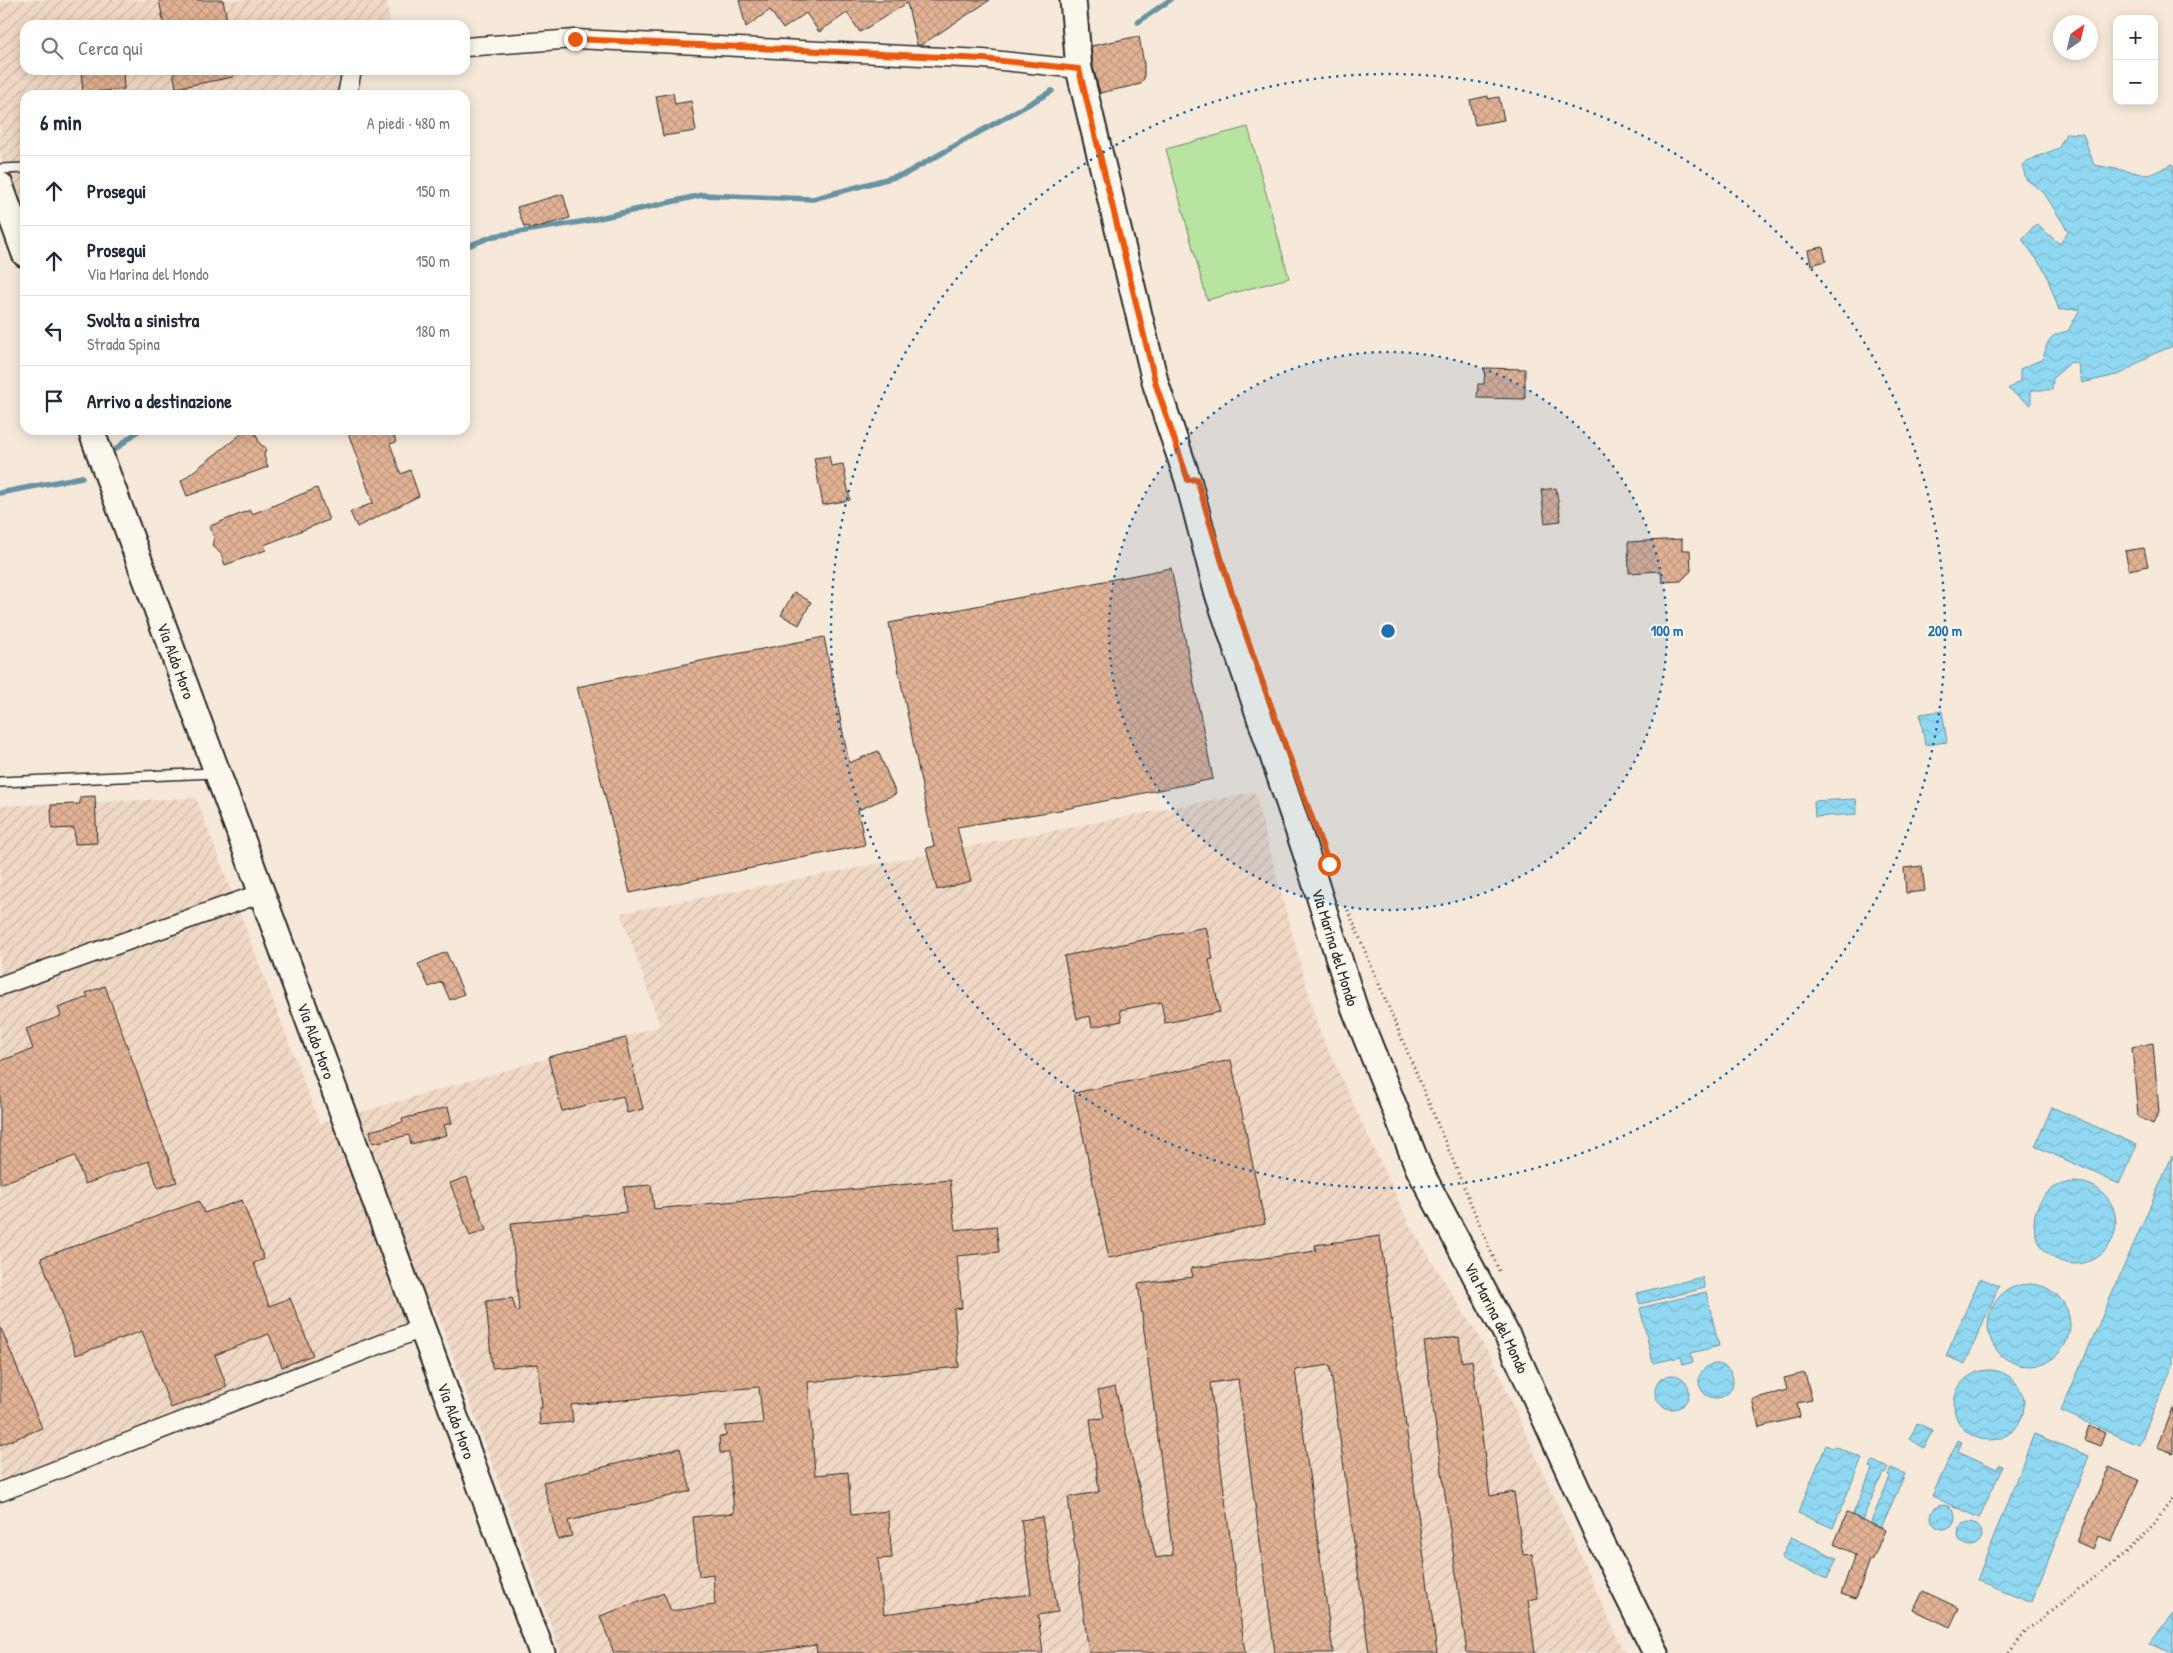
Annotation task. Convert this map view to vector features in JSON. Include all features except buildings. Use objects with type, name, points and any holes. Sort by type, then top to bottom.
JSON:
[{"type":"street","name":"Via Marina del Mondo","points":[[1073,0],[1079,69],[1156,385],[1188,480],[1217,591],[1305,850],[1354,1007],[1419,1169],[1510,1341],[1601,1542],[1656,1653]]},
{"type":"street","points":[[470,47],[575,39],[983,59],[1079,69]]},
{"type":"street","points":[[348,90],[351,75]]},
{"type":"street","points":[[0,186],[20,240]]},
{"type":"street","name":"Via Aldo Moro","points":[[93,435],[542,1653]]},
{"type":"street","points":[[0,986],[262,893]]},
{"type":"street","points":[[0,1492],[422,1328]]},
{"type":"lane","points":[[0,169],[20,168]]},
{"type":"lane","points":[[0,782],[218,773]]},
{"type":"path","points":[[1348,909],[1502,1277]]},
{"type":"path","points":[[2009,1653],[2027,1630],[2126,1553],[2154,1524],[2173,1498]]},
{"type":"shaded area","points":[[12,0],[387,0],[389,20],[20,20],[20,75],[340,75],[339,90],[20,90],[20,209],[0,153],[0,2]]},
{"type":"shaded area","points":[[1254,792],[1317,1025],[1409,1224],[1493,1360],[1624,1653],[561,1653],[435,1308],[0,1502],[0,806],[196,798],[320,1124],[660,1026],[621,913]]},
{"type":"green space","points":[[1248,127],[1289,278],[1207,300],[1166,149]]},
{"type":"water","points":[[2066,133],[2083,134],[2094,165],[2149,175],[2173,164],[2173,346],[2151,355],[2121,374],[2082,383],[2078,364],[2071,362],[2053,378],[2052,390],[2031,390],[2031,405],[2008,389],[2020,381],[2020,369],[2043,359],[2050,339],[2056,334],[2068,331],[2080,309],[2059,310],[2045,271],[2022,239],[2036,224],[2060,244],[2068,231],[2044,193],[2026,179],[2022,165],[2059,148]]},
{"type":"water","points":[[1942,711],[1947,742],[1925,745],[1920,714]]},
{"type":"water","points":[[1856,799],[1857,814],[1815,817],[1814,801]]},
{"type":"water","points":[[2052,1107],[2137,1145],[2119,1184],[2035,1146]]},
{"type":"water","points":[[2172,1156],[2173,1366],[2139,1445],[2061,1411]]},
{"type":"water","points":[[2075,1182],[2091,1185],[2104,1194],[2113,1207],[2116,1223],[2113,1239],[2104,1252],[2091,1261],[2075,1264],[2059,1261],[2046,1252],[2037,1239],[2034,1223],[2037,1207],[2046,1194],[2059,1185]]},
{"type":"water","points":[[1702,1277],[1705,1288],[1640,1304],[1637,1293]]},
{"type":"water","points":[[1980,1278],[1999,1286],[1965,1364],[1946,1356]]},
{"type":"water","points":[[2029,1284],[2045,1287],[2058,1296],[2067,1309],[2070,1325],[2067,1341],[2058,1354],[2045,1363],[2029,1366],[2013,1363],[2000,1354],[1991,1341],[1988,1325],[1991,1309],[2000,1296],[2013,1287]]},
{"type":"water","points":[[1706,1292],[1719,1346],[1691,1353],[1693,1362],[1683,1365],[1681,1357],[1653,1363],[1640,1308]]},
{"type":"water","points":[[1716,1364],[1728,1369],[1733,1381],[1728,1393],[1716,1398],[1704,1393],[1699,1381],[1704,1369]]},
{"type":"water","points":[[1989,1370],[2002,1373],[2014,1380],[2021,1392],[2024,1405],[2021,1418],[2014,1430],[2002,1437],[1989,1440],[1976,1437],[1964,1430],[1957,1418],[1954,1405],[1957,1392],[1964,1380],[1976,1373]]},
{"type":"water","points":[[1672,1375],[1679,1376],[1684,1380],[1688,1385],[1688,1399],[1684,1404],[1679,1408],[1672,1409],[1665,1408],[1660,1404],[1656,1399],[1655,1392],[1656,1385],[1660,1380],[1665,1376]]},
{"type":"water","points":[[1917,1423],[1932,1430],[1924,1448],[1910,1439]]},
{"type":"water","points":[[2034,1434],[2089,1456],[2032,1602],[1977,1580]]},
{"type":"water","points":[[1958,1440],[1962,1442],[1958,1451],[1997,1469],[1999,1465],[2003,1466],[1979,1518],[1932,1496]]},
{"type":"water","points":[[1826,1445],[1832,1448],[1834,1446],[1862,1458],[1833,1528],[1798,1513]]},
{"type":"water","points":[[1873,1461],[1888,1468],[1885,1474],[1883,1473],[1862,1520],[1852,1516],[1872,1469],[1870,1467]]},
{"type":"water","points":[[1891,1468],[1905,1474],[1881,1528],[1870,1524],[1890,1477],[1888,1476]]},
{"type":"water","points":[[1943,1505],[1951,1509],[1955,1517],[1951,1525],[1943,1529],[1935,1525],[1931,1517],[1935,1509]]},
{"type":"water","points":[[1970,1522],[1978,1526],[1982,1534],[1978,1542],[1970,1546],[1962,1542],[1958,1534],[1962,1526]]},
{"type":"water","points":[[1791,1537],[1837,1558],[1827,1579],[1781,1559]]},
{"type":"water","points":[[2173,1614],[2173,1653],[2172,1653],[2149,1643]]},
{"type":"waterway","points":[[1138,22],[1170,0]]},
{"type":"waterway","points":[[470,245],[494,236],[586,221],[702,195],[813,199],[905,174],[1052,91]]},
{"type":"waterway","points":[[116,449],[133,435]]},
{"type":"waterway","points":[[0,493],[82,477]]},
{"type":"route","points":[[575,39],[983,59],[1079,69],[1156,385],[1188,480],[1197,479],[1217,550],[1276,720],[1329,864]]}]
